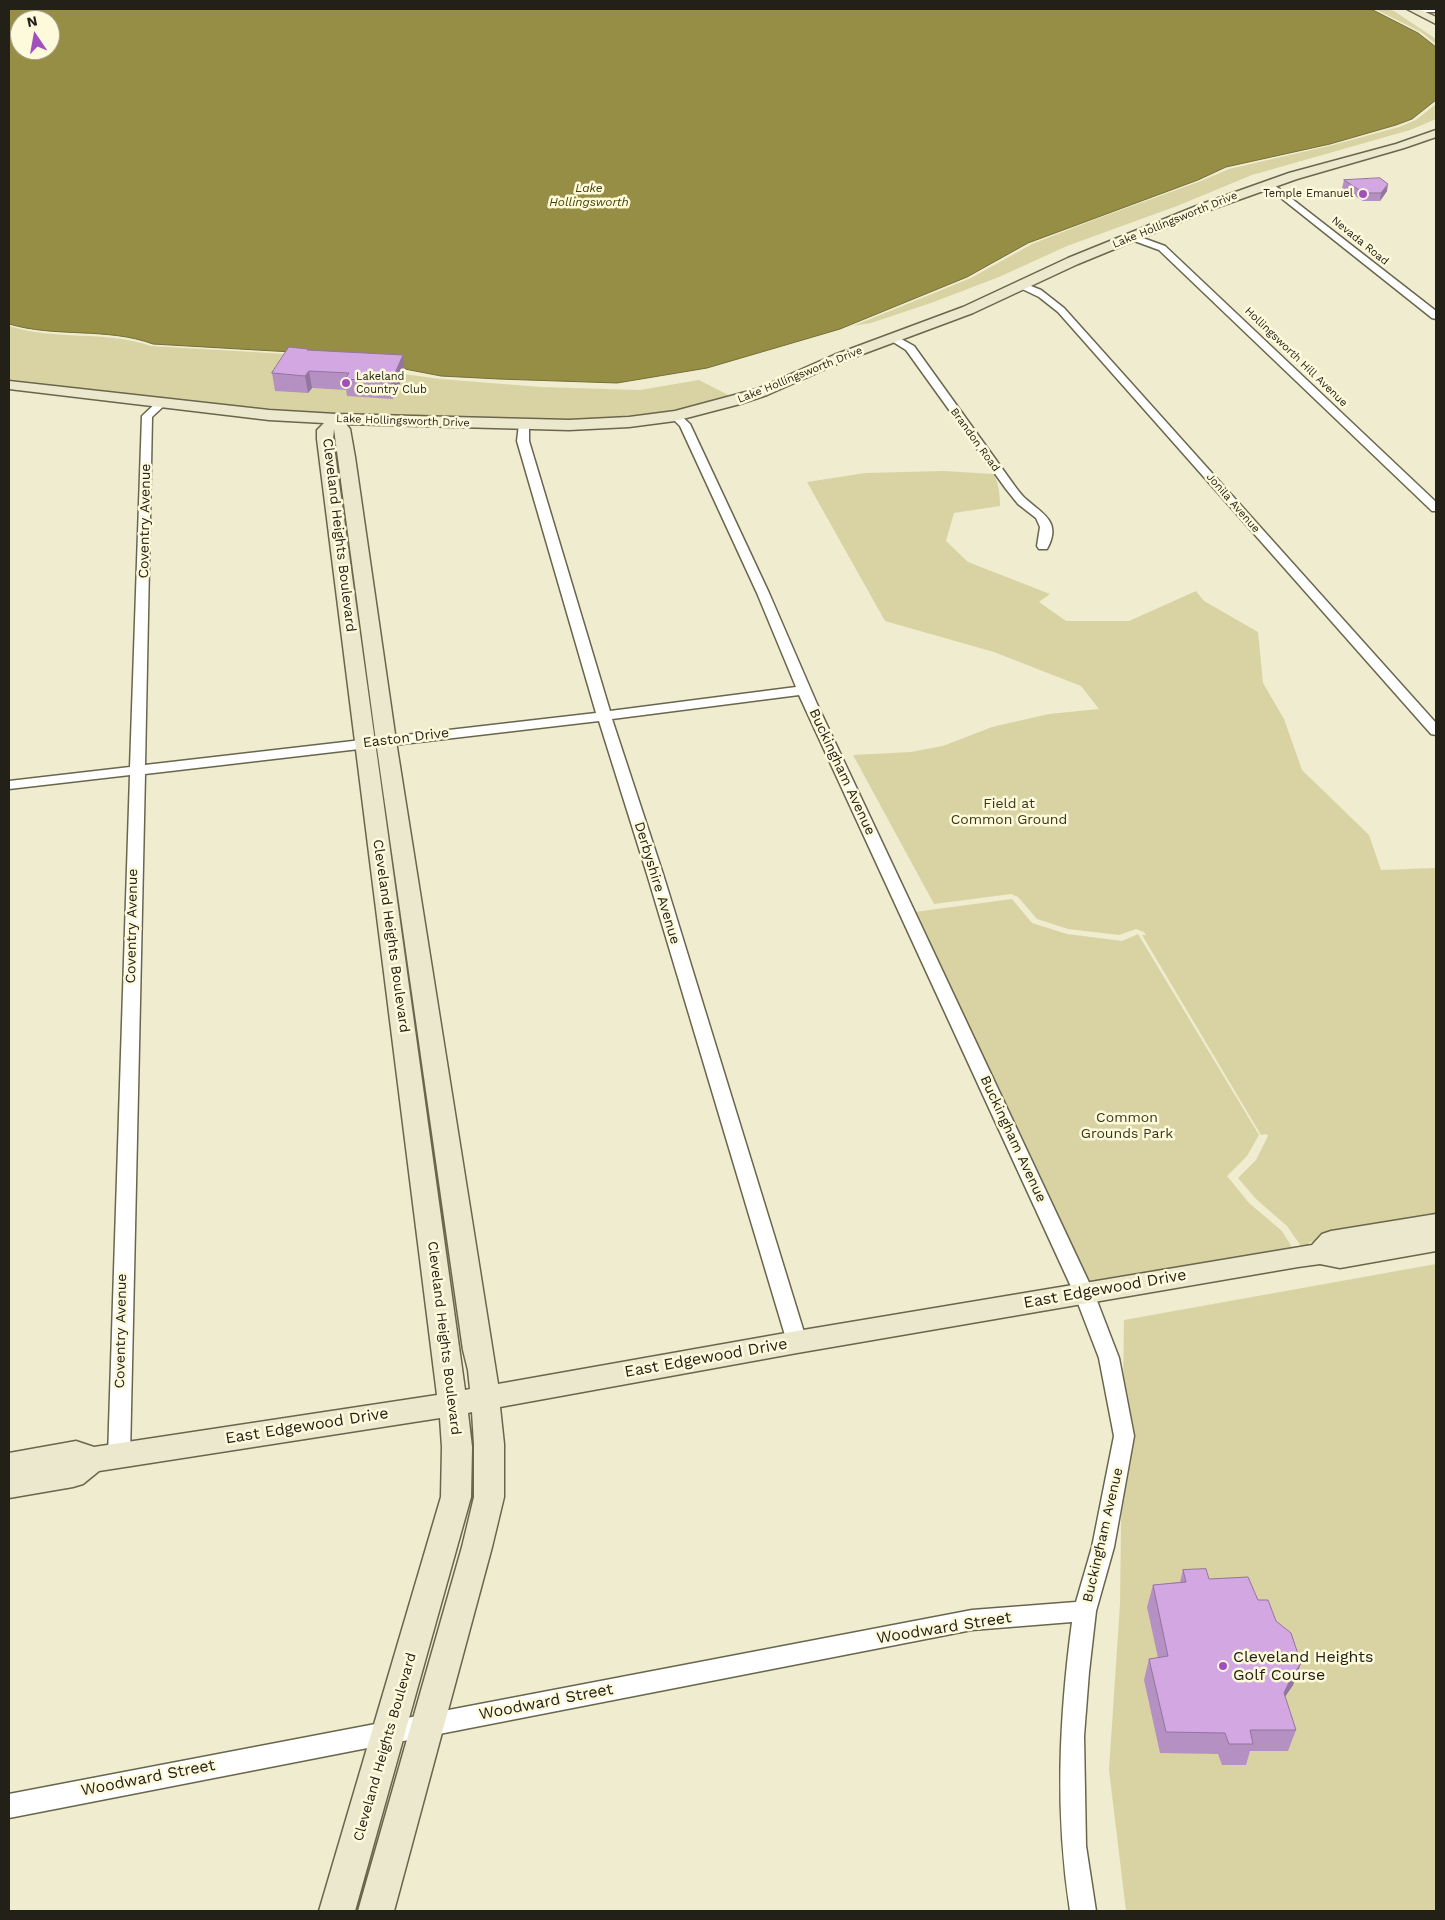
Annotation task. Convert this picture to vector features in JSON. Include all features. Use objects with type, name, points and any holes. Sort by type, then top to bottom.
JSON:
[{"type":"street","points":[[1415,10],[1436,10]]},
{"type":"street","points":[[1415,10],[1436,21]]},
{"type":"street","name":"Lake Hollingsworth Drive","points":[[9,385],[269,416],[524,424],[604,424],[675,416],[716,407],[762,392],[839,358],[968,310],[1021,285],[1203,208],[1269,184],[1436,133]]},
{"type":"street","name":"Nevada Road","points":[[1269,184],[1436,316]]},
{"type":"street","name":"Hollingsworth Hill Avenue","points":[[1132,237],[1162,248],[1436,508]]},
{"type":"street","name":"Jonila Avenue","points":[[1021,285],[1030,287],[1061,310],[1436,731]]},
{"type":"street","name":"Brandon Road","points":[[894,338],[910,348],[988,459],[1022,502],[1041,516],[1046,527],[1043,546]]},
{"type":"street","name":"Coventry Avenue","points":[[105,1458],[142,641],[147,416],[162,403]]},
{"type":"street","name":"Buckingham Avenue","points":[[675,416],[685,424],[763,594],[804,690],[1084,1293],[1109,1358],[1124,1436],[1103,1547],[1085,1611],[1077,1672],[1072,1736],[1074,1846],[1083,1911]]},
{"type":"street","name":"Cleveland Heights Boulevard","points":[[336,419],[325,430],[325,439],[351,559],[376,742],[401,1011],[453,1404],[457,1447],[456,1497],[337,1911]]},
{"type":"street","name":"Derbyshire Avenue","points":[[524,424],[523,440],[604,716],[655,874],[796,1342]]},
{"type":"street","name":"Easton Drive","points":[[9,785],[604,716],[804,690]]},
{"type":"street","name":"Cleveland Heights Boulevard","points":[[376,742],[426,1007],[485,1398],[489,1444],[489,1497],[477,1547],[376,1911]]},
{"type":"street","points":[[401,1011],[426,1007]]},
{"type":"street","name":"East Edgewood Drive","points":[[1320,1254],[1331,1241],[1436,1224]]},
{"type":"street","name":"East Edgewood Drive","points":[[9,1465],[76,1454],[105,1458],[453,1404],[796,1342],[1084,1293],[1320,1254],[1340,1258],[1436,1241]]},
{"type":"street","name":"East Edgewood Drive","points":[[9,1485],[73,1475],[105,1458]]},
{"type":"street","name":"Woodward Street","points":[[9,1806],[972,1620],[1085,1611]]},
{"type":"green space","points":[[1375,9],[1394,11],[1436,39],[1436,44],[1421,32]]},
{"type":"green space","points":[[1436,104],[1436,119],[1410,130],[1252,175],[1177,206],[1067,246],[999,277],[931,303],[871,323],[853,326],[971,278],[1032,244],[1096,219],[1229,169],[1333,145],[1399,127],[1416,120]]},
{"type":"green space","points":[[9,326],[26,331],[116,338],[151,346],[303,355],[382,371],[440,379],[541,387],[640,390],[699,380],[734,398],[652,417],[569,422],[271,413],[9,382]]},
{"type":"green space","name":"Field at Common Ground","points":[[944,471],[993,474],[998,485],[1000,502],[1000,506],[954,513],[946,541],[968,562],[1050,594],[1039,602],[1066,621],[1129,621],[1196,591],[1204,601],[1258,632],[1263,683],[1284,719],[1302,770],[1369,835],[1381,870],[1436,868],[1436,1214],[1326,1232],[1314,1243],[1309,1242],[1309,1245],[1301,1246],[1287,1226],[1256,1199],[1238,1178],[1256,1160],[1268,1136],[1267,1134],[1261,1135],[1142,935],[1146,935],[1144,932],[1136,929],[1119,935],[1068,929],[1037,919],[1018,897],[1011,894],[934,904],[853,755],[911,752],[943,746],[992,727],[1049,714],[1099,709],[1081,686],[994,652],[885,621],[807,482],[865,473]]},
{"type":"green space","name":"Common Grounds Park","points":[[1012,899],[1032,923],[1067,934],[1122,941],[1138,934],[1259,1135],[1247,1156],[1227,1176],[1249,1203],[1282,1231],[1298,1257],[1084,1293],[907,913]]},
{"type":"green space","name":"Cleveland Heights Golf Course","points":[[1436,1264],[1436,1911],[1126,1911],[1109,1770],[1120,1604],[1124,1320]]},
{"type":"water","name":"Lake Hollingsworth","points":[[9,9],[1371,9],[1418,33],[1436,47],[1436,100],[1412,119],[1330,144],[1226,167],[1198,180],[1028,243],[967,277],[840,329],[707,368],[617,383],[441,376],[348,358],[309,353],[153,344],[118,336],[27,328],[9,324]]},
{"type":"building","points":[[1380,178],[1388,184],[1381,193],[1364,193],[1344,180]]},
{"type":"building","points":[[289,347],[307,350],[403,355],[391,382],[345,379],[349,373],[309,371],[305,376],[272,373]]},
{"type":"building","name":"Cleveland Heights Golf Course","points":[[1206,1569],[1209,1579],[1248,1577],[1258,1600],[1268,1600],[1276,1621],[1291,1633],[1301,1663],[1284,1693],[1296,1730],[1250,1730],[1253,1744],[1229,1744],[1225,1733],[1166,1732],[1149,1659],[1168,1656],[1153,1585],[1186,1582],[1183,1570]]},
{"type":"place","name":"Temple Emanuel","points":[[1363,194]]},
{"type":"place","name":"Lakeland Country Club","points":[[346,383]]},
{"type":"place","name":"Cleveland Heights Golf Course","points":[[1223,1666]]}]
